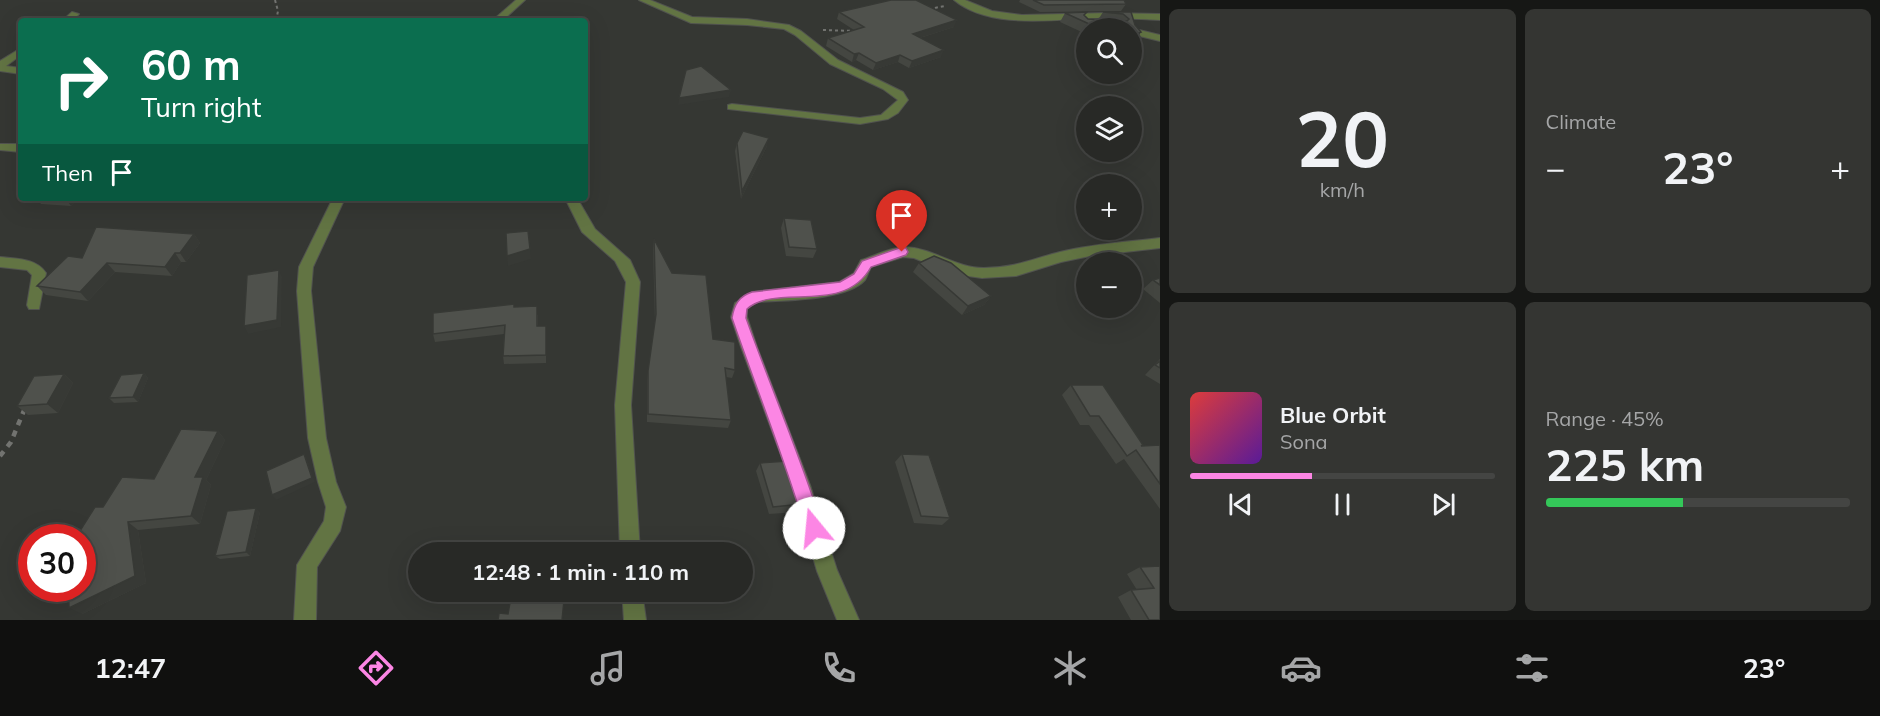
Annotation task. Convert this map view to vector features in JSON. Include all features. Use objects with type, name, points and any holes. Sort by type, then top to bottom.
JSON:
[{"type":"street","points":[[500,18],[521,0]]},
{"type":"street","points":[[643,0],[691,20],[747,22],[786,27],[798,33],[834,62],[899,94],[903,100],[891,115],[876,120],[860,121],[732,107]]},
{"type":"street","points":[[959,0],[987,14],[1026,19],[1092,16],[1160,17]]},
{"type":"street","points":[[70,18],[75,14]]},
{"type":"street","points":[[1055,19],[1076,22]]},
{"type":"street","points":[[1142,34],[1160,38]]},
{"type":"street","points":[[0,67],[18,53]]},
{"type":"street","points":[[0,67],[18,70]]},
{"type":"street","points":[[0,147],[18,148]]},
{"type":"street","points":[[305,620],[307,565],[333,524],[336,507],[316,438],[304,291],[306,267],[338,201]]},
{"type":"street","points":[[573,201],[589,232],[618,254],[628,265],[633,282],[623,405],[630,542]]},
{"type":"street","points":[[848,620],[828,571],[801,485],[749,347],[739,318],[740,307],[752,297],[828,290],[843,286],[859,277],[866,264],[902,252],[916,253],[954,269],[982,273],[1016,271],[1090,251],[1160,243]]},
{"type":"street","points":[[0,262],[31,266],[39,273],[34,305]]},
{"type":"street","points":[[633,602],[634,620]]},
{"type":"path","points":[[275,0],[278,11],[277,18]]},
{"type":"path","points":[[921,10],[959,0]]},
{"type":"path","points":[[786,27],[845,32],[861,30]]},
{"type":"path","points":[[0,456],[11,442],[28,401]]},
{"type":"building","points":[[891,0],[916,0],[957,20],[913,34],[944,50],[912,61],[900,55],[876,63],[859,53],[854,54],[828,38],[864,27],[839,12]]},
{"type":"building","points":[[1033,0],[1124,0],[1126,4],[1044,5]]},
{"type":"building","points":[[1087,12],[1084,15],[1087,18],[1076,18],[1065,13]]},
{"type":"building","points":[[1103,12],[1131,12],[1133,18],[1128,18],[1123,14]]},
{"type":"building","points":[[701,66],[731,90],[679,98],[686,70]]},
{"type":"building","points":[[743,131],[769,138],[742,191],[737,143]]},
{"type":"building","points":[[784,218],[811,220],[817,249],[789,247]]},
{"type":"building","points":[[96,227],[194,234],[180,253],[175,253],[165,267],[107,263],[80,292],[37,286],[68,256],[82,258]]},
{"type":"building","points":[[528,231],[530,249],[507,256],[506,233]]},
{"type":"building","points":[[654,239],[672,273],[706,275],[713,339],[735,342],[735,370],[725,368],[731,420],[648,414],[648,371],[656,314]]},
{"type":"building","points":[[934,256],[951,263],[991,296],[968,306],[919,263]]},
{"type":"building","points":[[279,270],[277,320],[244,326],[247,275]]},
{"type":"building","points":[[1160,278],[1160,285],[1153,280]]},
{"type":"building","points":[[514,304],[514,307],[537,306],[537,326],[546,326],[546,355],[503,356],[505,325],[433,334],[433,313]]},
{"type":"building","points":[[144,373],[133,397],[109,398],[121,375]]},
{"type":"building","points":[[64,374],[47,404],[17,406],[34,376]]},
{"type":"building","points":[[1071,385],[1103,385],[1143,445],[1141,446],[1160,445],[1160,484],[1136,450],[1127,456],[1099,416],[1090,416]]},
{"type":"building","points":[[181,429],[218,431],[195,477],[203,477],[191,516],[128,522],[135,576],[96,595],[96,524],[84,524],[95,507],[103,507],[122,477],[154,479]]},
{"type":"building","points":[[304,454],[312,478],[272,495],[266,471]]},
{"type":"building","points":[[902,454],[929,455],[950,518],[921,516]]},
{"type":"building","points":[[788,461],[802,504],[773,507],[760,463]]},
{"type":"building","points":[[256,508],[246,552],[215,556],[227,511]]},
{"type":"building","points":[[1160,566],[1160,620],[1149,620],[1131,590],[1154,588],[1140,567]]},
{"type":"building","points":[[69,602],[81,602],[69,608]]},
{"type":"building","points":[[510,602],[564,602],[562,620],[498,620],[499,613],[508,614]]},
{"type":"route","points":[[814,528],[801,485],[739,318],[740,307],[752,297],[813,292],[843,286],[859,277],[866,264],[902,252]]}]
